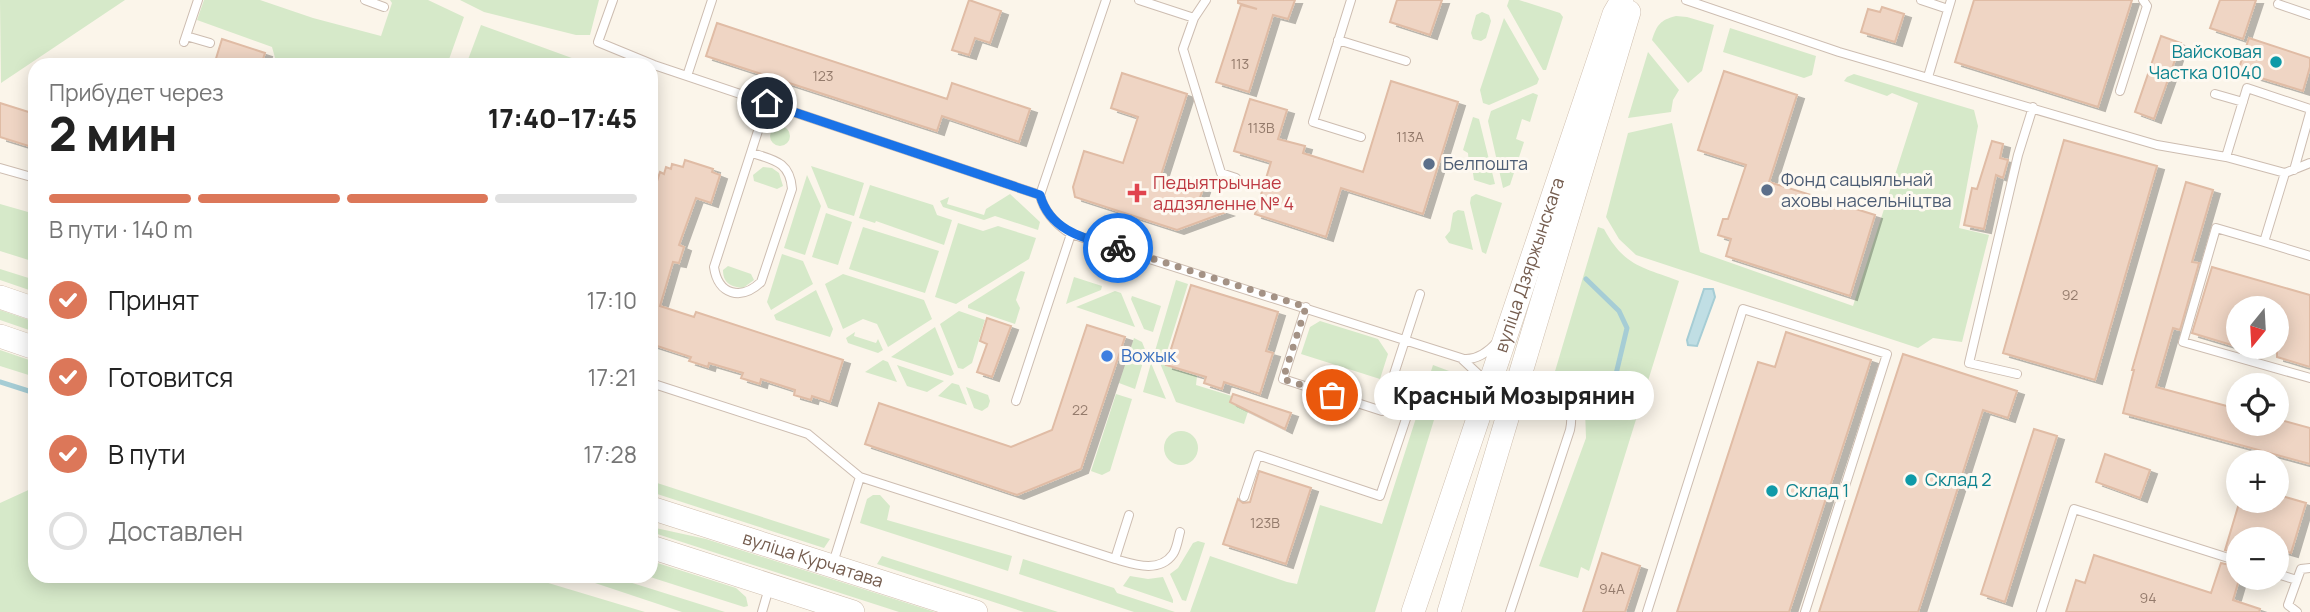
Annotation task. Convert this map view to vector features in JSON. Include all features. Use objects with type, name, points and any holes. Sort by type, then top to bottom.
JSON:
[{"type":"main road","name":"вуліца Дзяржынскага","points":[[1413,612],[1614,14],[1622,0]]},
{"type":"main road","name":"вуліца Дзяржынскага","points":[[1450,612],[1628,20],[1631,0]]},
{"type":"main road","points":[[0,297],[28,307]]},
{"type":"main road","points":[[0,336],[28,346]]},
{"type":"main road","name":"вуліца Курчатава","points":[[658,510],[976,612]]},
{"type":"main road","points":[[658,549],[853,612]]},
{"type":"lane","points":[[198,0],[185,39],[210,43]]},
{"type":"lane","points":[[365,0],[384,7]]},
{"type":"lane","points":[[613,0],[598,42],[632,58]]},
{"type":"lane","points":[[687,76],[712,0]]},
{"type":"lane","points":[[1040,195],[1106,0]]},
{"type":"lane","points":[[1139,0],[1194,18]]},
{"type":"lane","points":[[1206,0],[1194,18],[1184,50],[1221,173],[1236,178]]},
{"type":"lane","points":[[1351,0],[1312,122],[1362,136]]},
{"type":"lane","points":[[1686,0],[1839,52],[2157,145],[2289,172],[2310,163]]},
{"type":"lane","points":[[1921,0],[1948,9]]},
{"type":"lane","points":[[1928,77],[1951,0]]},
{"type":"lane","points":[[2120,91],[2147,6],[2143,0]]},
{"type":"lane","points":[[2278,4],[2310,15]]},
{"type":"lane","points":[[1338,40],[1406,61]]},
{"type":"lane","points":[[658,69],[687,76],[1040,195],[1050,214],[1071,234],[1460,357],[1472,359],[1483,355],[1508,329]]},
{"type":"lane","points":[[2226,157],[2247,88],[2310,111],[2264,242]]},
{"type":"lane","points":[[2216,94],[2243,102]]},
{"type":"lane","points":[[752,153],[774,160],[785,167],[791,177],[792,189],[761,282],[752,290],[730,292],[722,287],[716,278],[714,267],[767,103]]},
{"type":"lane","points":[[2017,374],[1969,363],[2018,155],[2033,107]]},
{"type":"lane","points":[[0,168],[28,175]]},
{"type":"lane","points":[[2310,256],[2216,228],[2183,342],[2310,378]]},
{"type":"lane","points":[[1016,401],[1071,234]]},
{"type":"lane","points":[[1306,307],[1283,379],[1382,411],[1420,294]]},
{"type":"lane","points":[[1647,612],[1742,309],[1887,354],[1805,612]]},
{"type":"lane","points":[[1460,357],[1478,374],[1483,385],[1483,400]]},
{"type":"lane","points":[[1510,612],[1570,430],[1571,414],[1562,400],[1535,383],[1519,378]]},
{"type":"lane","points":[[658,385],[808,434],[860,477],[1142,567],[1160,564],[1173,555],[1180,532]]},
{"type":"lane","points":[[1244,497],[1258,455],[1380,496],[1413,398],[1389,389]]},
{"type":"lane","points":[[832,566],[860,477]]},
{"type":"lane","points":[[2041,612],[2074,509],[2226,557]]},
{"type":"lane","points":[[1115,559],[1129,515]]},
{"type":"lane","points":[[2297,612],[2288,606],[2301,569],[2310,568]]},
{"type":"lane","points":[[2289,578],[2297,580]]},
{"type":"lane","points":[[762,612],[770,586]]},
{"type":"green space","points":[[0,0],[125,0],[38,58],[28,58],[28,65],[1,83]]},
{"type":"green space","points":[[204,0],[260,0],[313,18],[381,36],[392,3],[390,0],[428,0],[464,17],[449,58],[275,58],[272,47],[197,20]]},
{"type":"green space","points":[[460,0],[599,0],[590,35],[576,35],[484,12]]},
{"type":"green space","points":[[1509,0],[1519,0],[1560,13],[1563,17],[1546,70],[1543,70],[1507,6]]},
{"type":"green space","points":[[1482,12],[1489,15],[1491,21],[1486,38],[1481,41],[1473,39],[1471,33],[1476,15]]},
{"type":"green space","points":[[1676,16],[1714,25],[1702,71],[1688,83],[1652,40],[1660,24]]},
{"type":"green space","points":[[1504,18],[1539,79],[1537,84],[1489,105],[1483,103],[1480,90]]},
{"type":"green space","points":[[481,25],[572,58],[469,58]]},
{"type":"green space","points":[[1730,28],[1816,56],[1812,75],[1804,78],[1723,52]]},
{"type":"green space","points":[[1648,52],[1679,90],[1673,100],[1671,112],[1628,118]]},
{"type":"green space","points":[[1854,74],[1974,110],[1978,126],[1959,228],[1989,235],[1962,342],[1933,338],[1918,348],[1636,255],[1619,239],[1606,217],[1628,133],[1672,123],[1700,252],[1853,306],[1918,103],[1892,93],[1887,96],[1844,81]]},
{"type":"green space","points":[[1533,93],[1538,95],[1530,122],[1522,119],[1516,139],[1524,142],[1510,185],[1503,188],[1488,121],[1491,111]]},
{"type":"green space","points":[[1473,117],[1479,119],[1495,184],[1474,180],[1468,153],[1463,150]]},
{"type":"green space","points":[[780,126],[787,129],[790,136],[787,143],[780,146],[773,143],[770,136],[773,129]]},
{"type":"green space","points":[[811,166],[864,183],[854,216],[828,208]]},
{"type":"green space","points":[[763,167],[772,168],[779,173],[783,186],[777,189],[754,181],[753,175]]},
{"type":"green space","points":[[807,175],[821,206],[805,255],[784,248]]},
{"type":"green space","points":[[870,185],[933,205],[937,215],[952,220],[944,245],[876,221],[875,223],[859,218]]},
{"type":"green space","points":[[1010,194],[1040,222],[1038,230],[995,216],[984,220],[943,207],[940,201],[949,197],[947,204],[984,215],[986,209]]},
{"type":"green space","points":[[1476,194],[1502,203],[1486,254],[1482,252],[1470,203],[1471,197]]},
{"type":"green space","points":[[0,204],[28,212],[28,260],[0,251]]},
{"type":"green space","points":[[1464,211],[1473,250],[1449,243],[1445,237],[1450,231],[1453,213]]},
{"type":"green space","points":[[826,213],[852,222],[838,265],[812,257]]},
{"type":"green space","points":[[958,223],[983,231],[998,226],[1036,238],[1029,259],[956,304],[935,297]]},
{"type":"green space","points":[[863,227],[939,251],[925,293],[849,269]]},
{"type":"green space","points":[[1598,227],[1604,229],[1619,251],[1635,264],[1679,281],[1589,571],[1581,567],[1578,578],[1539,566],[1586,438],[1585,410],[1574,389],[1553,378]]},
{"type":"green space","points":[[782,254],[803,261],[813,284],[771,310],[767,302]]},
{"type":"green space","points":[[728,266],[751,274],[754,280],[743,288],[731,285],[723,274],[723,270]]},
{"type":"green space","points":[[0,269],[28,278],[28,290],[0,280]]},
{"type":"green space","points":[[1021,271],[1025,272],[1016,300],[1020,308],[1015,324],[968,308],[968,305]]},
{"type":"green space","points":[[843,274],[924,300],[932,319],[888,347],[877,324],[863,319],[843,329],[825,284]]},
{"type":"green space","points":[[1074,277],[1102,286],[1101,290],[1066,304]]},
{"type":"green space","points":[[1176,280],[1188,284],[1164,361],[1166,366],[1197,376],[1196,385],[1251,402],[1244,424],[1176,402],[1155,351]]},
{"type":"green space","points":[[816,290],[833,329],[830,337],[776,320],[774,315]]},
{"type":"green space","points":[[1115,291],[1121,293],[1135,327],[1076,307]]},
{"type":"green space","points":[[1132,296],[1161,306],[1153,332],[1144,329]]},
{"type":"green space","points":[[0,310],[28,320],[28,330],[0,320]]},
{"type":"green space","points":[[959,311],[985,320],[972,363],[963,369],[958,368],[940,324]]},
{"type":"green space","points":[[1320,321],[1378,339],[1388,354],[1380,379],[1301,354],[1310,327]]},
{"type":"green space","points":[[935,327],[954,374],[951,376],[891,357]]},
{"type":"green space","points":[[855,332],[854,336],[876,343],[878,339],[883,350],[878,353],[848,343],[846,338]]},
{"type":"green space","points":[[1134,338],[1142,342],[1146,352],[1135,389],[1119,383]]},
{"type":"green space","points":[[0,350],[28,360],[28,375],[0,366]]},
{"type":"green space","points":[[883,360],[888,362],[897,382],[865,372]]},
{"type":"green space","points":[[1151,363],[1166,399],[1143,392]]},
{"type":"green space","points":[[897,365],[944,381],[927,392],[907,386]]},
{"type":"green space","points":[[1433,365],[1449,371],[1375,612],[1190,612],[1210,556],[1297,584],[1320,505],[1382,524]]},
{"type":"green space","points":[[952,383],[959,385],[967,405],[938,396]]},
{"type":"green space","points":[[966,387],[988,395],[988,407],[982,411],[974,408]]},
{"type":"green space","points":[[1116,394],[1132,399],[1110,471],[1102,475],[1091,471]]},
{"type":"green space","points":[[1181,431],[1193,436],[1198,448],[1193,460],[1181,465],[1169,460],[1164,448],[1169,436]]},
{"type":"green space","points":[[658,483],[830,539],[824,548],[658,494]]},
{"type":"green space","points":[[28,490],[28,583],[548,583],[645,612],[0,612],[0,503]]},
{"type":"green space","points":[[880,495],[890,506],[887,520],[1012,556],[1008,571],[860,523],[867,499]]},
{"type":"green space","points":[[658,529],[706,539],[935,612],[899,612],[658,534]]},
{"type":"green space","points":[[1193,543],[1205,543],[1186,601],[1182,600],[1170,574],[1178,568]]},
{"type":"green space","points":[[882,556],[1058,612],[1024,612],[877,564]]},
{"type":"green space","points":[[1023,559],[1114,588],[1117,593],[1175,612],[1134,612],[1019,574]]},
{"type":"green space","points":[[658,563],[736,588],[746,597],[748,606],[658,580]]},
{"type":"green space","points":[[1130,576],[1148,579],[1163,577],[1173,603],[1123,586]]},
{"type":"green space","points":[[595,583],[632,583],[725,612],[682,612]]},
{"type":"water","points":[[1704,289],[1713,289],[1715,297],[1697,346],[1688,345],[1687,340]]},
{"type":"building","points":[[969,0],[1001,11],[990,43],[975,38],[969,55],[952,50]]},
{"type":"building","points":[[1238,0],[1295,0],[1288,19],[1273,15],[1249,92],[1216,82],[1241,5],[1257,9],[1238,3]]},
{"type":"building","points":[[1397,0],[1442,0],[1430,35],[1390,22]]},
{"type":"building","points":[[1974,0],[2132,0],[2098,107],[1955,62]]},
{"type":"building","points":[[2220,0],[2256,0],[2243,39],[2210,28]]},
{"type":"building","points":[[1882,7],[1904,14],[1895,42],[1861,32],[1868,9],[1880,12]]},
{"type":"building","points":[[717,23],[947,99],[952,83],[1030,109],[1019,142],[942,116],[937,131],[706,56]]},
{"type":"building","points":[[2161,36],[2181,43],[2154,119],[2135,112]]},
{"type":"building","name":"Вайсковая Частка 01040","points":[[2249,38],[2310,58],[2303,91],[2238,71]]},
{"type":"building","points":[[222,39],[265,53],[263,58],[216,58]]},
{"type":"building","name":"Фонд сацыяльнай аховы насельніцтва","points":[[1724,71],[1797,95],[1769,182],[1875,215],[1850,296],[1726,256],[1731,239],[1718,235],[1723,219],[1728,219],[1746,165],[1698,150]]},
{"type":"building","points":[[1122,73],[1187,94],[1161,175],[1203,189],[1198,203],[1226,212],[1177,230],[1075,197],[1073,187],[1084,151],[1123,163],[1138,117],[1111,108]]},
{"type":"building","points":[[1391,81],[1458,102],[1423,214],[1341,188],[1326,237],[1255,214],[1271,162],[1234,151],[1250,99],[1287,110],[1278,139],[1305,146],[1303,153],[1363,172]]},
{"type":"building","points":[[0,103],[28,112],[28,146],[0,137]]},
{"type":"building","points":[[2064,140],[2157,166],[2095,380],[2003,353]]},
{"type":"building","points":[[1992,141],[2003,144],[2000,158],[2008,160],[2003,178],[1996,175],[1984,229],[1964,225],[1972,188],[1977,189]]},
{"type":"building","points":[[685,160],[713,169],[712,172],[720,175],[711,203],[696,198],[679,245],[684,247],[679,263],[673,262],[660,306],[694,317],[696,312],[843,360],[830,402],[812,396],[811,400],[794,395],[795,390],[761,379],[760,384],[741,378],[743,373],[709,363],[708,367],[689,361],[691,357],[658,346],[658,178],[660,172],[664,174],[666,167],[671,169],[672,164],[683,167]]},
{"type":"building","points":[[2186,182],[2213,190],[2192,262],[2199,263],[2180,330],[2173,328],[2156,387],[2226,406],[2226,436],[2289,436],[2289,422],[2310,428],[2310,464],[2289,458],[2289,450],[2259,450],[2123,413],[2132,370]]},
{"type":"building","points":[[2212,267],[2310,295],[2310,367],[2284,359],[2289,359],[2289,296],[2226,296],[2226,343],[2192,333]]},
{"type":"building","points":[[1191,285],[1278,312],[1266,351],[1273,353],[1260,394],[1224,382],[1222,389],[1204,383],[1206,377],[1166,365]]},
{"type":"building","points":[[987,318],[1011,326],[992,377],[977,372],[987,344],[980,341]]},
{"type":"building","points":[[1087,325],[1125,337],[1081,469],[1017,495],[865,444],[879,403],[1011,447],[1052,430]]},
{"type":"building","name":"Склад 1","points":[[1786,332],[1871,360],[1789,612],[1677,612],[1758,362],[1775,367]]},
{"type":"building","name":"Склад 2","points":[[1903,354],[2017,391],[2008,418],[1983,410],[1918,612],[1819,612]]},
{"type":"building","points":[[1233,394],[1291,413],[1285,429],[1230,402]]},
{"type":"building","points":[[2034,429],[2057,436],[2005,602],[1981,594]]},
{"type":"building","points":[[2105,454],[2150,470],[2140,498],[2096,482]]},
{"type":"building","points":[[1259,471],[1311,488],[1286,564],[1223,544],[1238,499],[1243,503],[1250,502]]},
{"type":"building","points":[[2289,498],[2306,503],[2291,553],[2289,527],[2232,527],[2236,513],[2289,513]]},
{"type":"building","points":[[1602,553],[1640,566],[1625,612],[1583,612]]},
{"type":"building","points":[[2094,555],[2211,593],[2221,563],[2226,564],[2226,590],[2236,590],[2233,600],[2260,609],[2259,612],[2066,612],[2076,580],[2085,583]]},
{"type":"waterway","points":[[1586,279],[1619,311],[1627,328],[1610,399]]},
{"type":"waterway","points":[[0,382],[28,391]]},
{"type":"way so far","points":[[1118,248],[1306,307],[1283,379],[1332,395]]},
{"type":"place","name":"Вайсковая Частка 01040","points":[[2276,62]]},
{"type":"place","name":"Белпошта","points":[[1429,164]]},
{"type":"place","name":"Фонд сацыяльнай аховы насельніцтва","points":[[1767,190]]},
{"type":"place","name":"Педыятрычнае аддзяленне № 4","points":[[1137,193]]},
{"type":"place","name":"Вожык","points":[[1107,356]]},
{"type":"place","name":"Красный Мозырянин","points":[[1332,395]]},
{"type":"place","name":"Склад 2","points":[[1911,480]]},
{"type":"place","name":"Склад 1","points":[[1772,491]]},
{"type":"route","points":[[767,103],[1040,195],[1050,214],[1071,234],[1118,248]]}]
